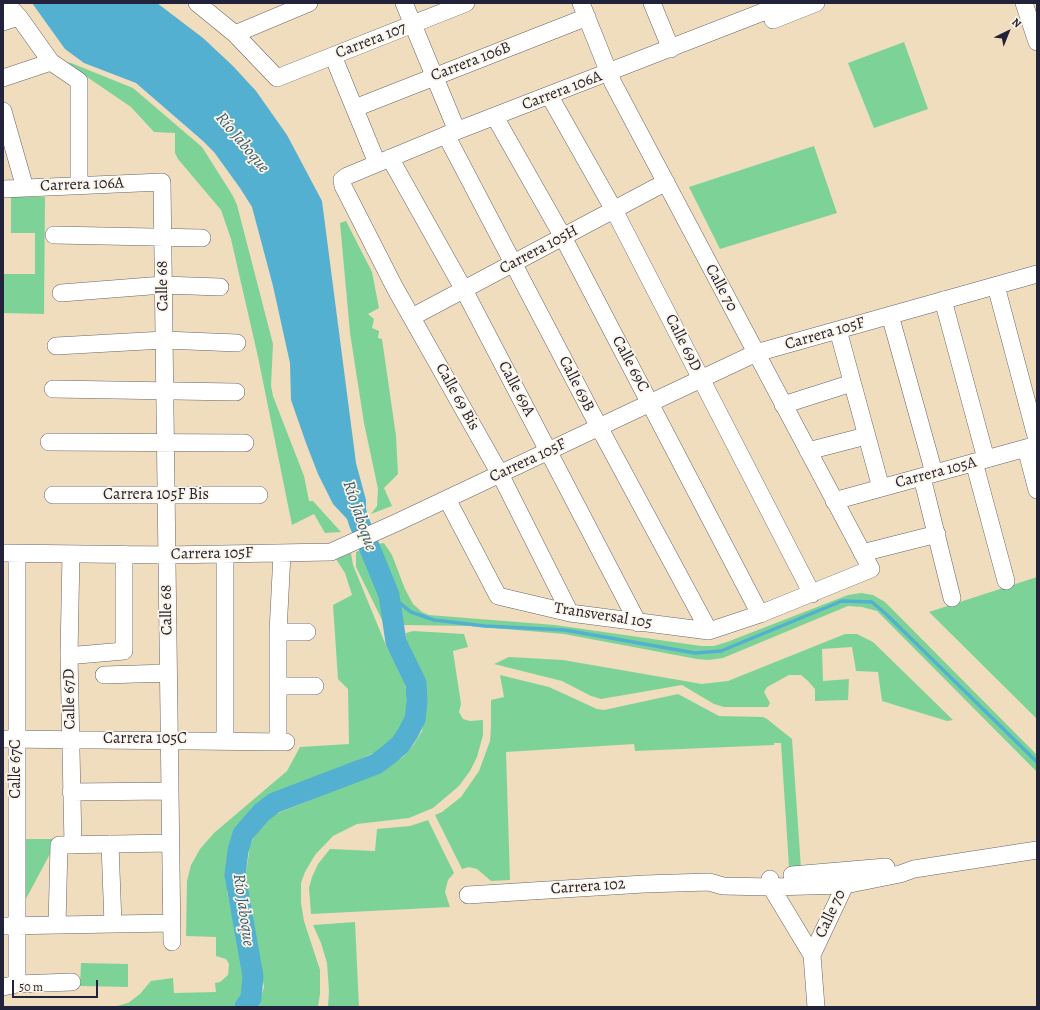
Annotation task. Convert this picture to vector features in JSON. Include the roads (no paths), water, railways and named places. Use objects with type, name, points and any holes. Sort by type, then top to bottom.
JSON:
[{"type":"street","points":[[6,3],[11,20],[51,62],[79,81],[79,186]]},
{"type":"street","points":[[197,3],[234,34],[309,3]]},
{"type":"street","name":"Calle 69B","points":[[404,3],[434,76],[451,133],[514,263],[599,427],[709,631]]},
{"type":"street","name":"Carrera 107","points":[[234,34],[277,78],[466,3]]},
{"type":"street","points":[[652,3],[671,49]]},
{"type":"street","name":"Carrera 106A","points":[[611,78],[671,49],[786,3]]},
{"type":"street","points":[[1024,3],[1037,42]]},
{"type":"street","name":"Carrera 106A","points":[[342,183],[347,176],[384,160],[549,95],[611,78],[812,4]]},
{"type":"street","name":"Calle 70","points":[[584,10],[611,78],[871,569],[812,594]]},
{"type":"street","name":"Carrera 106B","points":[[355,108],[434,76],[584,10]]},
{"type":"street","name":"Calle 69A","points":[[333,56],[355,108],[384,160],[464,290],[638,623]]},
{"type":"street","points":[[3,78],[51,62]]},
{"type":"street","name":"Calle 69D","points":[[549,95],[614,210],[812,594]]},
{"type":"street","points":[[3,111],[25,188]]},
{"type":"street","name":"Calle 69C","points":[[495,116],[563,237],[760,614]]},
{"type":"street","name":"Carrera 106A","points":[[3,189],[162,182]]},
{"type":"street","name":"Calle 68","points":[[162,182],[172,942]]},
{"type":"street","name":"Carrera 105H","points":[[412,317],[666,182]]},
{"type":"street","name":"Calle 69 Bis","points":[[342,183],[391,282],[500,474],[570,613]]},
{"type":"street","points":[[54,235],[202,238]]},
{"type":"street","name":"Carrera 105F","points":[[10,553],[167,555],[282,554],[324,553],[337,550],[756,353],[1037,274]]},
{"type":"street","points":[[61,293],[163,285],[220,287]]},
{"type":"street","points":[[996,286],[1033,444],[1037,490]]},
{"type":"street","points":[[943,300],[1006,581]]},
{"type":"street","points":[[890,315],[928,475],[937,534],[952,598]]},
{"type":"street","points":[[838,330],[881,488]]},
{"type":"street","points":[[56,346],[164,340],[237,343]]},
{"type":"street","points":[[783,405],[852,383]]},
{"type":"street","points":[[53,389],[236,392]]},
{"type":"street","points":[[808,451],[866,436]]},
{"type":"street","points":[[49,442],[245,443]]},
{"type":"street","name":"Carrera 105A","points":[[834,501],[980,461],[1033,444]]},
{"type":"street","name":"Carrera 105F Bis","points":[[53,495],[259,494]]},
{"type":"street","name":"Transversal 105","points":[[447,499],[498,596],[570,613],[709,631]]},
{"type":"street","points":[[862,553],[937,534]]},
{"type":"street","name":"Calle 67C","points":[[10,553],[10,985]]},
{"type":"street","name":"Calle 67D","points":[[57,925],[71,792],[70,554]]},
{"type":"street","points":[[78,655],[124,651],[124,554]]},
{"type":"street","points":[[224,554],[225,740]]},
{"type":"street","points":[[282,554],[278,632],[279,686],[315,686]]},
{"type":"street","points":[[709,631],[760,614],[812,594]]},
{"type":"street","points":[[278,632],[307,632]]},
{"type":"street","points":[[104,675],[168,672]]},
{"type":"street","name":"Carrera 105C","points":[[10,739],[169,739],[282,742],[279,686]]},
{"type":"street","points":[[71,792],[170,791]]},
{"type":"street","points":[[66,845],[170,843]]},
{"type":"street","points":[[110,844],[113,924]]},
{"type":"street","name":"Carrera 102","points":[[468,895],[644,884],[709,882],[723,886],[900,874],[914,869],[1037,850]]},
{"type":"street","name":"Calle 70","points":[[812,955],[844,878]]},
{"type":"street","name":"Calle 70","points":[[770,882],[812,955],[816,1007]]},
{"type":"street","points":[[10,926],[172,923]]},
{"type":"street","points":[[10,985],[72,982]]},
{"type":"water","points":[[32,3],[157,3],[203,38],[233,66],[256,91],[287,135],[322,201],[356,463],[366,500],[366,514],[360,519],[348,520],[333,504],[318,474],[306,443],[291,400],[290,363],[273,286],[252,207],[240,188],[214,152],[136,83],[84,63],[65,49]]},
{"type":"waterway","name":"Río Jaboque","points":[[245,1007],[251,998],[253,976],[235,875],[238,851],[243,834],[261,813],[274,803],[376,764],[400,745],[415,719],[417,702],[416,683],[396,642],[389,595],[359,522],[350,492]]},
{"type":"waterway","points":[[389,595],[411,612],[434,620],[485,626],[565,630],[695,653],[721,651],[842,601],[872,602],[1037,762]]}]
